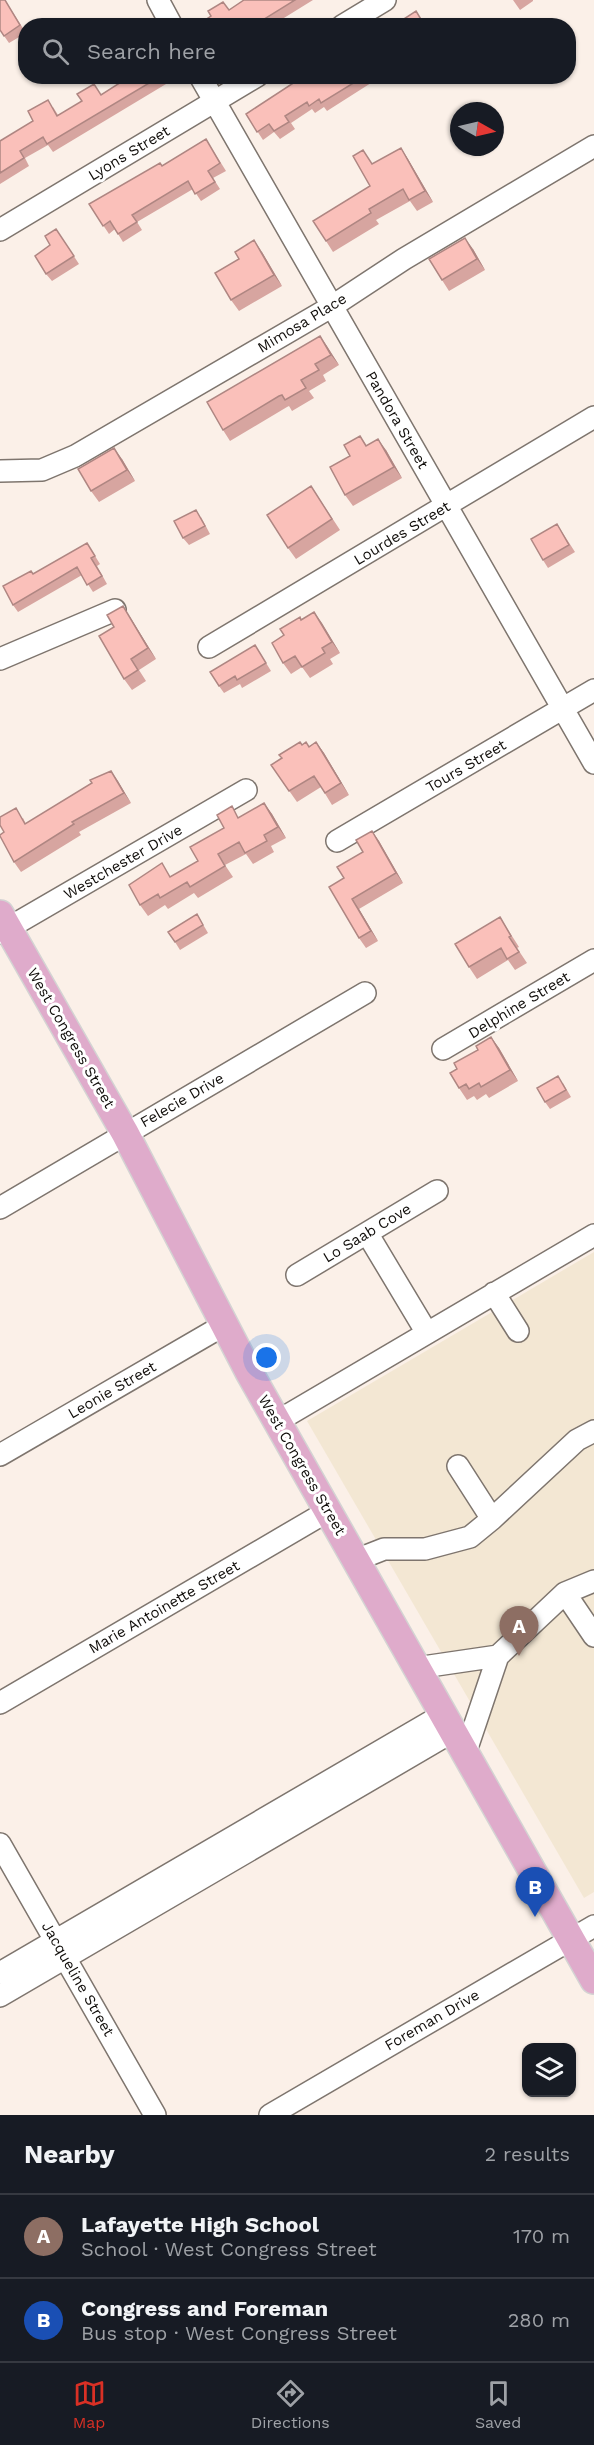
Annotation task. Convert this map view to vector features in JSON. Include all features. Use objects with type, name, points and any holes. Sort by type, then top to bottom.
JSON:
[{"type":"main road","name":"West Congress Street","points":[[3,925],[125,1133],[276,1422],[594,1980]]},
{"type":"street","points":[[158,0],[168,18]]},
{"type":"street","points":[[355,18],[385,0]]},
{"type":"street","name":"Pandora Street","points":[[205,84],[594,763]]},
{"type":"street","name":"Lyons Street","points":[[0,230],[244,84]]},
{"type":"street","name":"Mimosa Place","points":[[0,471],[42,470],[75,456],[331,307],[404,260],[594,146]]},
{"type":"street","name":"Lourdes Street","points":[[209,647],[594,417]]},
{"type":"street","points":[[0,660],[116,610]]},
{"type":"street","name":"Tours Street","points":[[337,841],[594,690]]},
{"type":"street","name":"Westchester Drive","points":[[3,925],[246,790]]},
{"type":"street","name":"Delphine Street","points":[[443,1049],[594,960]]},
{"type":"street","name":"Felecie Drive","points":[[0,1208],[365,993]]},
{"type":"street","name":"Lo Saab Cove","points":[[297,1275],[437,1191]]},
{"type":"street","points":[[367,1233],[427,1333]]},
{"type":"street","points":[[276,1422],[594,1235]]},
{"type":"street","points":[[494,1293],[518,1331]]},
{"type":"street","name":"Leonie Street","points":[[0,1455],[224,1326]]},
{"type":"street","points":[[356,1560],[384,1549],[425,1549],[470,1537],[577,1440],[594,1431]]},
{"type":"street","points":[[458,1466],[492,1519]]},
{"type":"street","name":"Marie Antoinette Street","points":[[0,1703],[328,1511]]},
{"type":"street","points":[[0,1974],[60,1949],[340,1785],[453,1733],[498,1656],[565,1593],[594,1581]]},
{"type":"street","points":[[565,1593],[594,1636]]},
{"type":"street","points":[[416,1668],[498,1656]]},
{"type":"street","name":"Jacqueline Street","points":[[0,1844],[155,2115]]},
{"type":"street","name":"Foreman Drive","points":[[270,2115],[594,1926]]},
{"type":"street","points":[[0,1996],[60,1949]]},
{"type":"shaded area","points":[[594,1252],[594,1892],[584,1898],[307,1421]]},
{"type":"building","points":[[0,0],[5,0],[18,22],[18,26],[4,36],[0,30]]},
{"type":"building","points":[[244,0],[295,0],[266,18],[208,18],[211,16],[208,11],[223,2],[229,10]]},
{"type":"building","points":[[416,11],[420,18],[405,18]]},
{"type":"building","points":[[94,84],[101,95],[118,84],[148,84],[47,144],[43,137],[20,151],[24,158],[0,173],[0,141],[33,121],[28,111],[48,100],[57,116],[82,101],[77,94]]},
{"type":"building","points":[[292,84],[352,84],[321,103],[319,99],[309,106],[307,102],[285,116],[289,122],[274,131],[269,124],[257,132],[246,114]]},
{"type":"building","points":[[206,139],[220,163],[208,171],[215,182],[195,194],[188,181],[132,215],[137,222],[118,234],[110,221],[103,226],[89,204],[160,163],[162,166]]},
{"type":"building","points":[[401,148],[425,191],[409,200],[403,189],[369,209],[371,213],[326,241],[313,221],[370,186],[353,156],[363,150],[372,164]]},
{"type":"building","points":[[56,229],[74,256],[46,274],[35,256],[50,245],[45,236]]},
{"type":"building","points":[[465,238],[477,259],[442,280],[429,259]]},
{"type":"building","points":[[254,240],[274,275],[231,300],[215,273],[239,259],[235,252]]},
{"type":"building","points":[[320,336],[331,355],[315,364],[319,370],[301,380],[306,388],[285,400],[282,395],[279,396],[223,430],[207,402]]},
{"type":"building","points":[[360,436],[366,446],[378,439],[394,467],[345,495],[330,467],[350,456],[344,445]]},
{"type":"building","points":[[114,448],[127,470],[91,491],[78,469]]},
{"type":"building","points":[[311,486],[332,519],[288,548],[267,515]]},
{"type":"building","points":[[196,510],[205,526],[183,538],[174,521]]},
{"type":"building","points":[[557,524],[569,545],[543,560],[531,539]]},
{"type":"building","points":[[87,543],[95,556],[91,558],[102,576],[87,585],[77,567],[13,605],[3,586],[31,571],[33,574]]},
{"type":"building","points":[[123,606],[148,648],[131,659],[138,670],[124,679],[99,636],[114,627],[107,615]]},
{"type":"building","points":[[314,612],[332,642],[322,648],[325,653],[302,667],[295,656],[283,663],[272,643],[284,635],[280,629]]},
{"type":"building","points":[[255,645],[266,663],[237,680],[235,676],[219,686],[210,672]]},
{"type":"building","points":[[300,742],[302,745],[306,742],[309,747],[316,742],[341,783],[325,793],[314,776],[289,791],[271,765],[282,758],[279,755]]},
{"type":"building","points":[[111,771],[124,793],[72,822],[74,824],[14,862],[0,836],[4,832],[0,825],[0,817],[16,808],[25,824],[92,783],[90,780]]},
{"type":"building","points":[[264,803],[278,827],[264,835],[267,841],[245,853],[239,842],[218,854],[225,866],[190,887],[187,882],[160,898],[158,894],[140,905],[129,885],[162,863],[170,877],[198,861],[190,847],[224,828],[217,815],[232,806],[238,818]]},
{"type":"building","points":[[372,831],[396,873],[352,899],[371,931],[359,938],[329,887],[344,878],[337,867],[363,852],[356,840]]},
{"type":"building","points":[[197,914],[203,925],[175,942],[168,932]]},
{"type":"building","points":[[500,917],[519,952],[507,959],[501,948],[469,967],[455,944]]},
{"type":"building","points":[[491,1037],[510,1070],[481,1087],[479,1083],[469,1089],[466,1084],[459,1088],[450,1073],[457,1069],[454,1063],[478,1050],[476,1046]]},
{"type":"building","points":[[558,1076],[566,1090],[545,1102],[537,1088]]},
{"type":"place","name":"Lafayette High School","points":[[519,1656]]},
{"type":"place","name":"Congress and Foreman","points":[[535,1917]]}]
